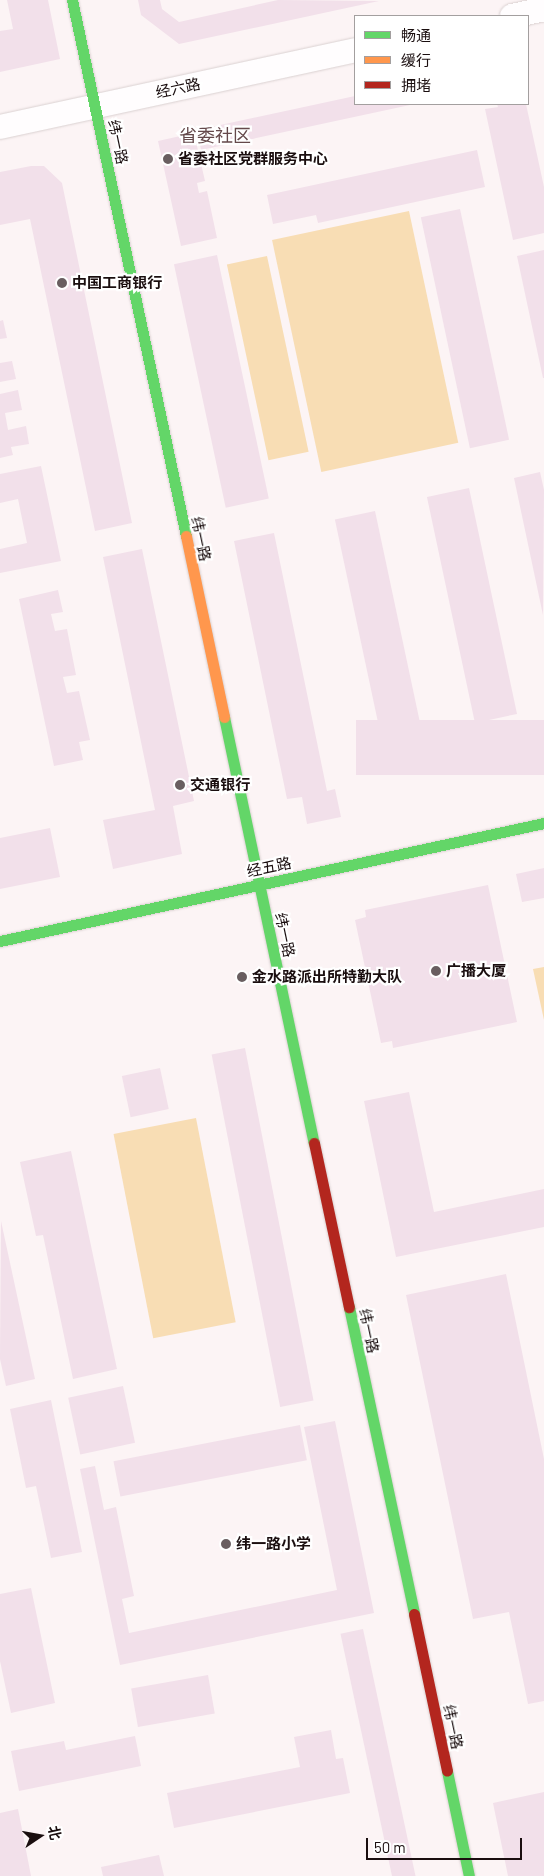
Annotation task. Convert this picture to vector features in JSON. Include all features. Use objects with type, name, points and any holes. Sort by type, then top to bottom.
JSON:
[{"type":"street","name":"纬一路","points":[[72,0],[469,1876]]},
{"type":"street","points":[[517,15],[544,9]]},
{"type":"street","name":"经六路","points":[[0,127],[354,50]]},
{"type":"street","name":"经五路","points":[[0,941],[544,823]]},
{"type":"shaded area","points":[[409,211],[458,443],[321,472],[272,240]]},
{"type":"shaded area","points":[[267,256],[309,452],[268,460],[227,265]]},
{"type":"shaded area","points":[[544,967],[544,1020],[533,969]]},
{"type":"shaded area","points":[[196,1118],[236,1322],[153,1338],[114,1134]]},
{"type":"building","points":[[7,0],[48,0],[60,59],[0,72],[0,31],[13,29]]},
{"type":"building","points":[[138,0],[160,0],[162,9],[179,22],[278,0],[379,1],[179,44],[141,15]]},
{"type":"building","points":[[354,96],[354,105],[410,105],[201,150],[197,130]]},
{"type":"building","points":[[497,105],[526,105],[544,187],[544,233],[513,240],[485,109],[498,107]]},
{"type":"building","points":[[194,133],[205,181],[197,183],[199,193],[207,191],[217,238],[181,246],[158,141]]},
{"type":"building","points":[[477,150],[485,187],[318,223],[316,215],[273,224],[267,195]]},
{"type":"building","points":[[31,166],[44,166],[62,183],[132,523],[95,531],[30,219],[0,225],[0,172]]},
{"type":"building","points":[[460,209],[509,440],[470,448],[421,217]]},
{"type":"building","points":[[544,250],[544,378],[543,378],[517,256]]},
{"type":"building","points":[[217,255],[269,499],[226,508],[174,264]]},
{"type":"building","points":[[3,320],[7,338],[0,339],[0,321]]},
{"type":"building","points":[[12,361],[16,379],[0,382],[0,363]]},
{"type":"building","points":[[18,390],[22,410],[5,413],[8,430],[26,426],[29,444],[11,447],[13,455],[0,458],[0,394]]},
{"type":"building","points":[[41,466],[61,561],[0,573],[0,549],[27,543],[18,499],[0,503],[0,474]]},
{"type":"building","points":[[540,472],[544,490],[543,615],[514,478]]},
{"type":"building","points":[[469,488],[517,714],[475,723],[427,497]]},
{"type":"building","points":[[375,511],[421,725],[380,734],[335,520]]},
{"type":"building","points":[[274,533],[327,791],[335,789],[341,817],[307,824],[302,797],[287,799],[234,541]]},
{"type":"building","points":[[142,549],[194,801],[173,806],[182,854],[113,869],[103,820],[155,810],[103,557]]},
{"type":"building","points":[[58,590],[63,612],[51,614],[55,631],[67,629],[76,675],[63,677],[67,693],[79,691],[90,740],[79,742],[83,760],[54,766],[19,599]]},
{"type":"building","points":[[356,720],[544,720],[544,775],[356,775]]},
{"type":"building","points":[[50,828],[60,877],[0,889],[0,838]]},
{"type":"building","points":[[544,868],[544,898],[522,902],[516,874]]},
{"type":"building","name":"广播大厦","points":[[488,885],[517,1022],[393,1048],[392,1041],[381,1043],[355,920],[366,917],[365,910]]},
{"type":"building","points":[[245,1048],[314,1400],[280,1407],[212,1054]]},
{"type":"building","points":[[160,1068],[169,1109],[131,1117],[122,1076]]},
{"type":"building","points":[[409,1092],[434,1212],[544,1189],[544,1227],[396,1257],[364,1101]]},
{"type":"building","points":[[71,1151],[117,1369],[73,1379],[43,1235],[36,1236],[20,1162]]},
{"type":"building","points":[[1,1221],[35,1379],[6,1386],[0,1359]]},
{"type":"building","points":[[506,1274],[544,1459],[544,1701],[528,1704],[509,1612],[473,1619],[406,1295]]},
{"type":"building","points":[[123,1386],[135,1443],[80,1454],[68,1398]]},
{"type":"building","points":[[51,1400],[82,1552],[51,1558],[36,1486],[26,1488],[10,1409]]},
{"type":"building","points":[[335,1421],[374,1613],[120,1665],[80,1469],[95,1466],[104,1510],[116,1507],[134,1596],[122,1599],[129,1633],[337,1590],[304,1427]]},
{"type":"building","points":[[300,1425],[307,1460],[120,1497],[113,1461]]},
{"type":"building","points":[[31,1588],[55,1703],[11,1713],[0,1661],[0,1594]]},
{"type":"building","points":[[363,1629],[416,1876],[392,1876],[341,1634]]},
{"type":"building","points":[[208,1675],[215,1713],[138,1727],[131,1689]]},
{"type":"building","points":[[331,1730],[336,1759],[343,1758],[350,1793],[174,1828],[167,1793],[300,1767],[294,1737]]},
{"type":"building","points":[[135,1736],[141,1766],[19,1791],[11,1751],[64,1741],[66,1750]]},
{"type":"building","points":[[544,1792],[544,1876],[508,1876],[493,1803]]},
{"type":"building","points":[[18,1809],[31,1876],[0,1876],[0,1813]]},
{"type":"building","points":[[159,1855],[164,1876],[103,1876],[101,1867]]},
{"type":"traffic: fast","points":[[72,0],[186,536]]},
{"type":"traffic: fast","points":[[224,717],[314,1143]]},
{"type":"traffic: fast","points":[[0,941],[544,823]]},
{"type":"traffic: fast","points":[[349,1307],[414,1614]]},
{"type":"traffic: fast","points":[[447,1771],[469,1876]]},
{"type":"traffic: slow","points":[[186,536],[224,717]]},
{"type":"traffic: jam","points":[[314,1143],[349,1307]]},
{"type":"traffic: jam","points":[[414,1614],[447,1771]]},
{"type":"place","name":"省委社区党群服务中心","points":[[168,159]]},
{"type":"place","name":"中国工商银行","points":[[62,283]]},
{"type":"place","name":"交通银行","points":[[180,785]]},
{"type":"place","name":"广播大厦","points":[[436,971]]},
{"type":"place","name":"金水路派出所特勤大队","points":[[242,977]]},
{"type":"place","name":"纬一路小学","points":[[226,1544]]},
{"type":"district","name":"省委社区","points":[[215,135]]}]
